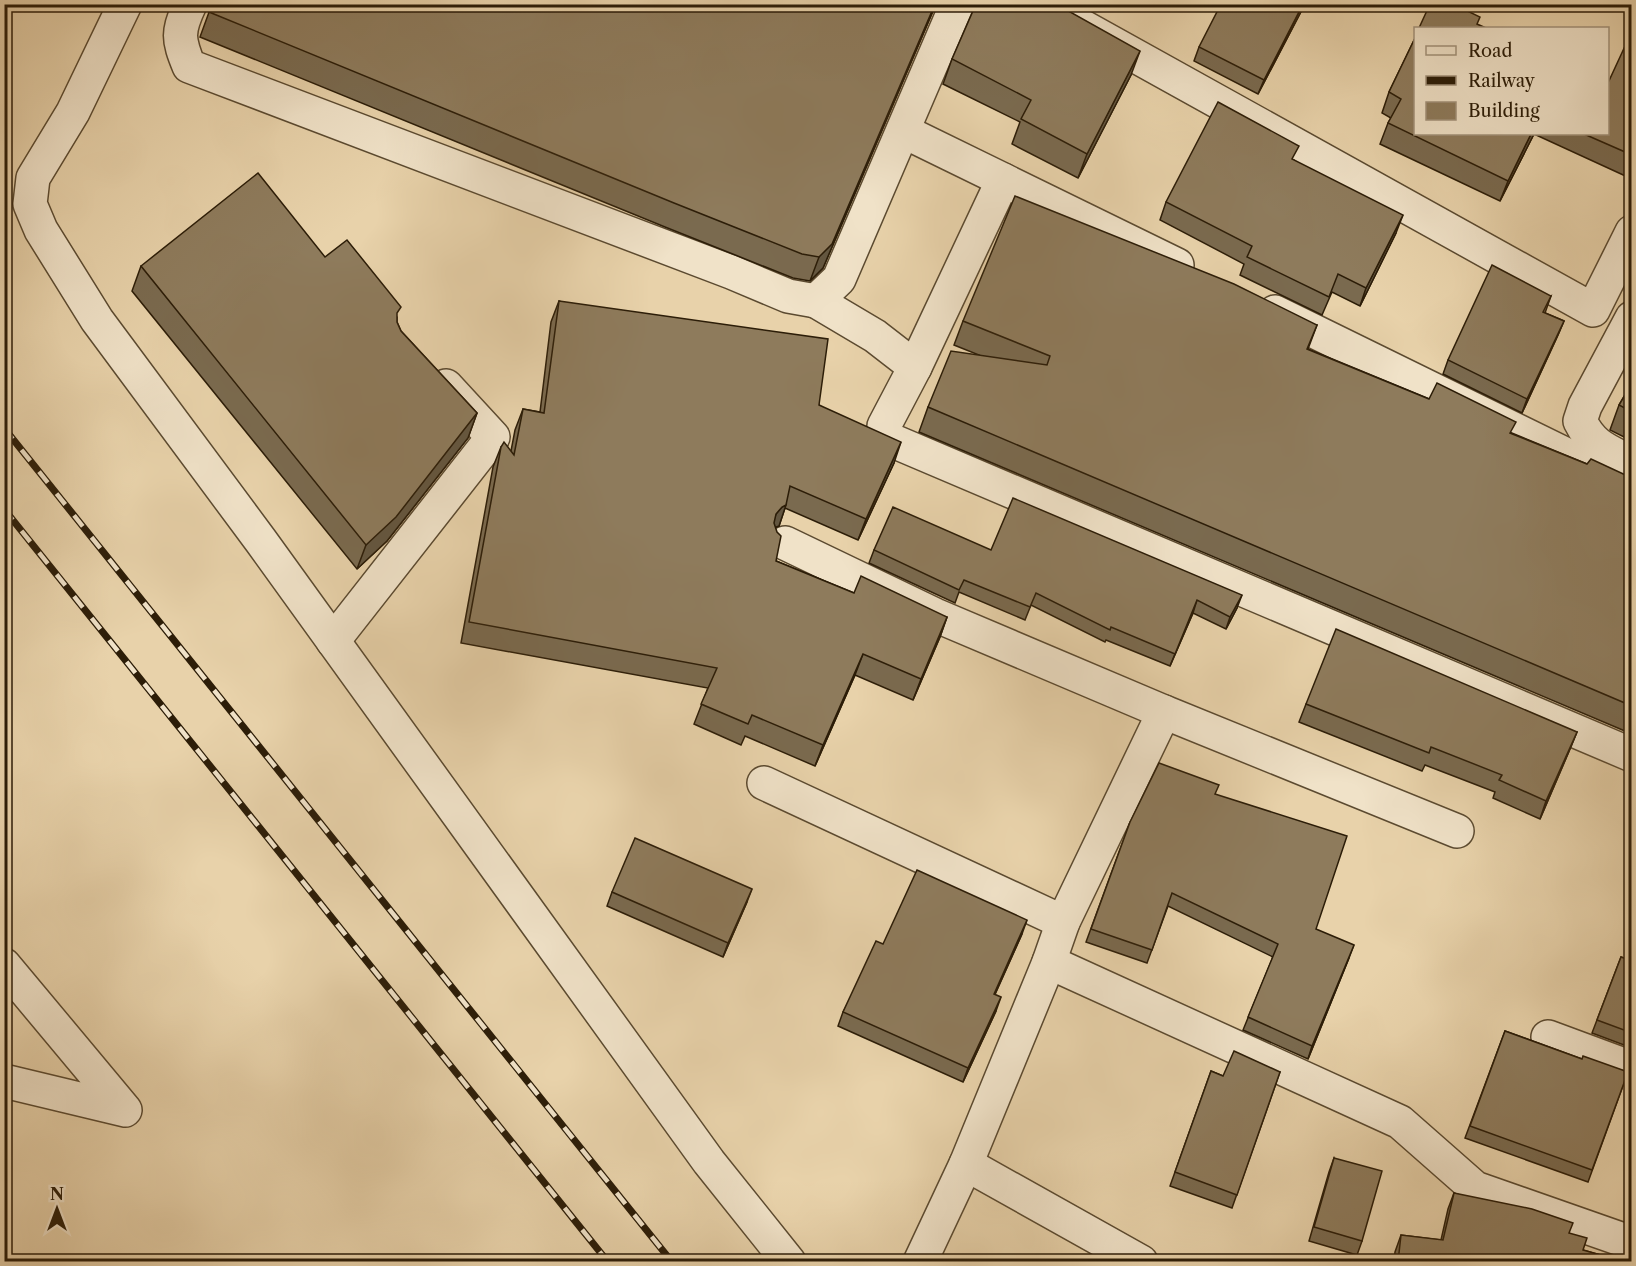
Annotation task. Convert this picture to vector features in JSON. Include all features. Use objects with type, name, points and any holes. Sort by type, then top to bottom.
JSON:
[{"type":"street","points":[[125,4],[73,112],[33,178],[30,204],[40,230],[97,320],[333,641],[710,1162],[789,1262]]},
{"type":"street","points":[[190,4],[182,22],[180,43],[189,66],[731,272],[788,296],[816,301],[876,336],[915,367]]},
{"type":"street","points":[[816,301],[839,279],[957,4]]},
{"type":"street","points":[[1042,4],[1593,310],[1632,232]]},
{"type":"street","points":[[903,131],[1206,279]]},
{"type":"street","points":[[1003,180],[915,367],[884,426],[886,438],[1632,754]]},
{"type":"street","points":[[1248,299],[1632,487]]},
{"type":"street","points":[[1632,318],[1585,406],[1580,421],[1588,437],[1599,446],[1632,463]]},
{"type":"street","points":[[333,641],[493,437],[430,368]]},
{"type":"street","points":[[785,543],[935,615],[1164,712],[1457,831]]},
{"type":"street","points":[[920,1262],[966,1164],[1049,962],[1063,922],[1164,712]]},
{"type":"street","points":[[764,783],[1063,922]]},
{"type":"street","points":[[1049,962],[1400,1122],[1475,1188],[1632,1243]]},
{"type":"street","points":[[4,966],[125,1110],[4,1081]]},
{"type":"street","points":[[1548,1038],[1632,1068]]},
{"type":"street","points":[[966,1164],[1141,1262]]},
{"type":"building","points":[[212,4],[935,4],[832,244],[819,257],[802,254],[674,203],[209,12]]},
{"type":"building","points":[[976,4],[1056,4],[1140,51],[1087,154],[1021,119],[1031,100],[952,59]]},
{"type":"building","points":[[1221,4],[1303,4],[1264,80],[1199,47]]},
{"type":"building","points":[[1430,4],[1453,4],[1480,17],[1477,24],[1484,27],[1419,27]]},
{"type":"building","points":[[1632,31],[1632,155],[1586,135],[1609,135],[1609,81]]},
{"type":"building","points":[[1414,40],[1414,135],[1531,135],[1508,181],[1388,123],[1401,99],[1389,92]]},
{"type":"building","points":[[1218,102],[1299,146],[1292,159],[1403,215],[1366,288],[1338,274],[1329,297],[1247,257],[1252,246],[1166,202]]},
{"type":"building","points":[[258,173],[325,257],[347,240],[401,307],[397,313],[397,322],[401,331],[477,413],[396,517],[366,545],[141,266]]},
{"type":"building","points":[[1015,196],[1234,284],[1317,325],[1307,349],[1429,399],[1437,383],[1516,422],[1510,433],[1587,464],[1591,459],[1632,478],[1632,706],[928,407],[951,351],[1047,365],[1050,356],[963,321]]},
{"type":"building","points":[[1492,265],[1551,296],[1543,312],[1564,321],[1527,399],[1448,360]]},
{"type":"building","points":[[559,301],[828,339],[819,405],[901,442],[866,519],[790,486],[786,505],[776,514],[774,523],[781,536],[776,561],[854,593],[861,576],[947,617],[921,679],[863,654],[823,745],[752,715],[748,724],[701,704],[717,668],[469,622],[501,447],[504,442],[514,455],[523,409],[544,413]]},
{"type":"building","points":[[1632,383],[1632,412],[1619,405]]},
{"type":"building","points":[[1013,498],[1242,595],[1230,617],[1197,600],[1175,654],[1111,627],[1110,630],[1036,593],[1030,607],[964,580],[959,590],[874,550],[893,507],[991,550]]},
{"type":"building","points":[[1336,629],[1577,732],[1546,801],[1499,780],[1502,775],[1431,747],[1429,753],[1306,704]]},
{"type":"building","points":[[1159,763],[1219,785],[1215,794],[1347,836],[1316,929],[1354,945],[1312,1046],[1248,1017],[1278,944],[1172,893],[1152,950],[1091,929],[1130,822]]},
{"type":"building","points":[[635,838],[752,889],[728,943],[612,892]]},
{"type":"building","points":[[917,870],[1027,920],[994,994],[1001,997],[968,1068],[843,1012],[876,941],[883,944]]},
{"type":"building","points":[[1621,957],[1632,961],[1632,1033],[1597,1020]]},
{"type":"building","points":[[1505,1031],[1582,1059],[1583,1056],[1628,1072],[1592,1170],[1470,1126]]},
{"type":"building","points":[[1234,1051],[1280,1072],[1237,1195],[1175,1172],[1211,1071],[1223,1076]]},
{"type":"building","points":[[1334,1158],[1382,1171],[1362,1241],[1314,1227]]},
{"type":"building","points":[[1454,1193],[1532,1209],[1573,1223],[1569,1233],[1587,1238],[1583,1250],[1625,1262],[1398,1262],[1401,1235],[1443,1240]]},
{"type":"railway","points":[[4,428],[672,1262]]},
{"type":"railway","points":[[4,509],[608,1262]]}]
